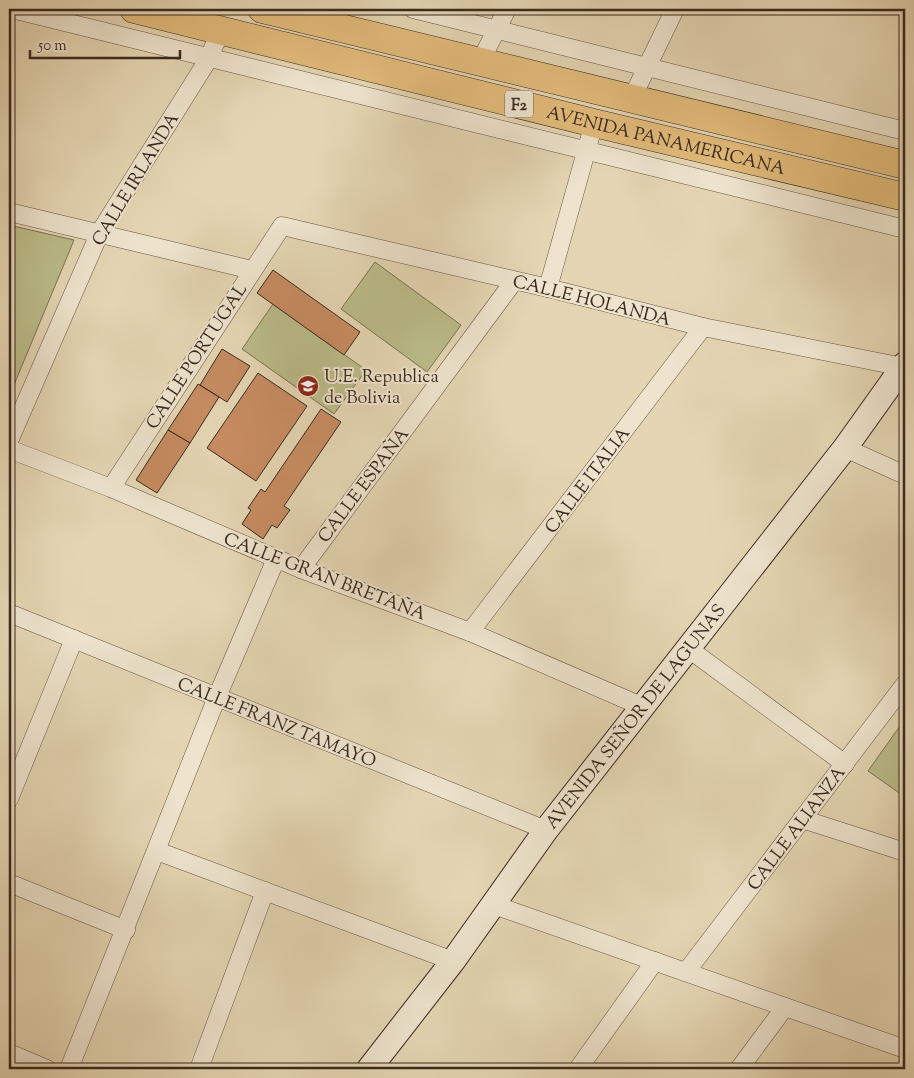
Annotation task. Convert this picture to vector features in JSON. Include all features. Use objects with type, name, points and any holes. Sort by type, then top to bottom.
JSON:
[{"type":"highway","name":"AVENIDA PANAMERICANA","points":[[134,9],[594,123],[905,196]]},
{"type":"highway","name":"AVENIDA PANAMERICANA","points":[[262,9],[331,17],[480,62],[905,165]]},
{"type":"street","points":[[12,9],[905,230]]},
{"type":"street","points":[[413,9],[905,131]]},
{"type":"street","points":[[480,62],[507,9]]},
{"type":"street","points":[[631,100],[675,9]]},
{"type":"street","name":"CALLE IRLANDA","points":[[9,440],[100,232],[208,57],[221,31]]},
{"type":"street","points":[[548,288],[594,123]]},
{"type":"street","points":[[9,212],[100,232],[252,270]]},
{"type":"street","name":"CALLE HOLANDA","points":[[282,226],[548,288],[703,327],[904,365]]},
{"type":"street","name":"CALLE PORTUGAL","points":[[111,488],[282,226]]},
{"type":"street","name":"CALLE ESPAÑA","points":[[301,568],[514,281]]},
{"type":"street","name":"CALLE ITALIA","points":[[470,632],[703,327]]},
{"type":"street","name":"AVENIDA SEÑOR DE LAGUNAS","points":[[369,1069],[453,961],[546,830],[641,706],[689,649],[845,448],[904,365]]},
{"type":"street","points":[[845,448],[905,475]]},
{"type":"street","name":"CALLE GRAN BRETAÑA","points":[[9,449],[111,488],[301,568],[470,632],[641,706]]},
{"type":"street","points":[[69,1069],[126,930],[217,697],[276,558]]},
{"type":"street","name":"CALLE FRANZ TAMAYO","points":[[9,613],[546,830]]},
{"type":"street","points":[[9,799],[74,639]]},
{"type":"street","points":[[689,649],[845,764]]},
{"type":"street","name":"CALLE ALIANZA","points":[[686,972],[905,684]]},
{"type":"street","points":[[802,819],[905,852]]},
{"type":"street","points":[[157,851],[453,961]]},
{"type":"street","points":[[9,883],[126,930]]},
{"type":"street","points":[[199,1069],[265,891]]},
{"type":"street","points":[[494,905],[905,1049]]},
{"type":"street","points":[[578,1069],[655,961]]},
{"type":"street","points":[[739,1069],[785,1007]]},
{"type":"street","points":[[9,1053],[47,1069]]},
{"type":"green space","points":[[9,225],[74,240],[9,397]]},
{"type":"green space","points":[[375,262],[461,325],[427,372],[341,309]]},
{"type":"green space","points":[[273,304],[366,370],[334,414],[242,349]]},
{"type":"green space","points":[[905,719],[905,797],[868,771]]},
{"type":"building","points":[[273,270],[360,332],[344,355],[257,293]]},
{"type":"building","points":[[222,349],[250,366],[227,402],[200,385]]},
{"type":"building","points":[[258,373],[307,406],[256,481],[207,448]]},
{"type":"building","points":[[198,384],[219,397],[190,443],[168,430]]},
{"type":"building","points":[[321,409],[341,422],[284,506],[290,510],[277,528],[272,525],[263,539],[242,524],[251,510],[248,508],[261,489],[265,492]]},
{"type":"building","points":[[168,430],[190,443],[157,493],[136,480]]},
{"type":"place","name":"U.E. Republica de Bolivia","points":[[308,386]]}]
